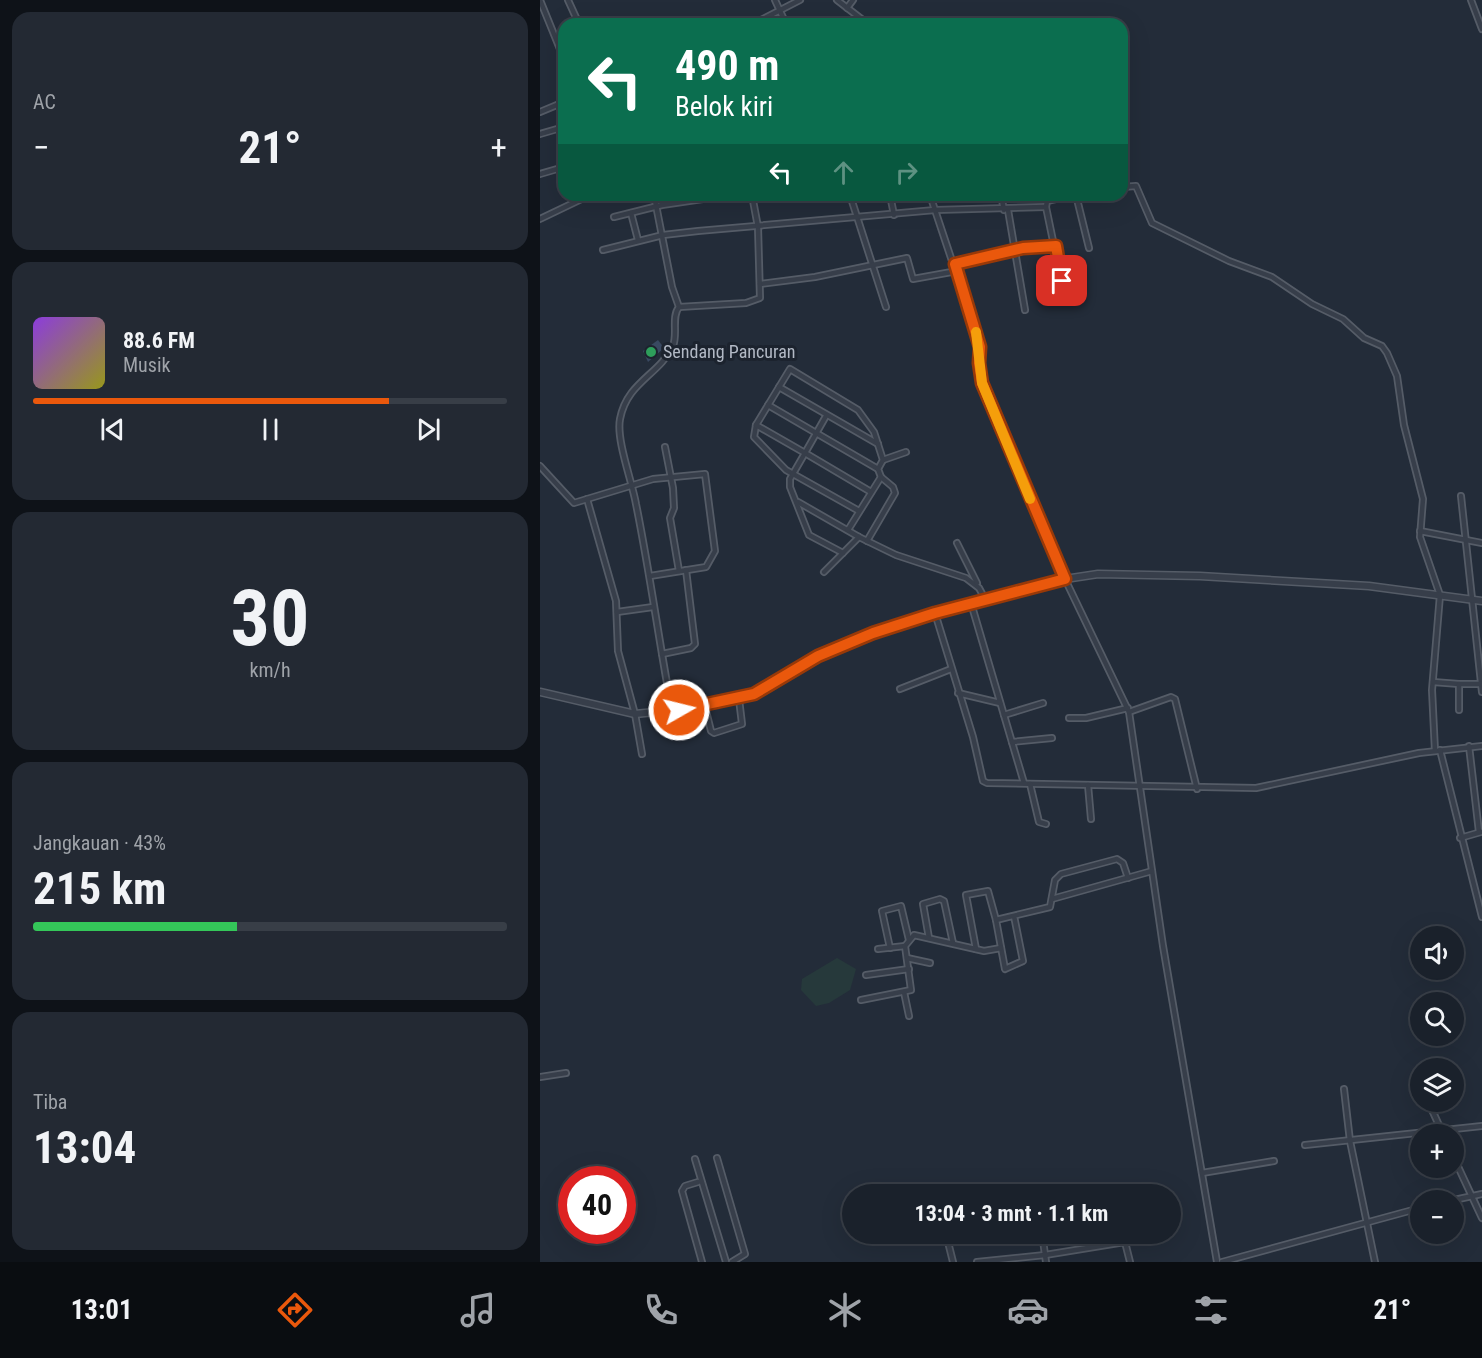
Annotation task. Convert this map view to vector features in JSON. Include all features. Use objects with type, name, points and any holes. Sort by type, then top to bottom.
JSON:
[{"type":"street","points":[[540,0],[558,44]]},
{"type":"street","points":[[568,0],[576,18]]},
{"type":"street","points":[[775,0],[783,18]]},
{"type":"street","points":[[765,18],[800,0]]},
{"type":"street","points":[[837,0],[860,18]]},
{"type":"street","points":[[847,8],[853,0]]},
{"type":"street","points":[[1471,0],[1482,29]]},
{"type":"street","points":[[540,112],[558,104]]},
{"type":"street","points":[[540,134],[558,129]]},
{"type":"street","points":[[540,174],[558,169]]},
{"type":"street","points":[[1128,187],[1136,186],[1153,223],[1229,261],[1272,277],[1312,304],[1343,319],[1364,338],[1382,346],[1397,376],[1404,425],[1423,499],[1421,541],[1440,595],[1433,682],[1437,751],[1482,917]]},
{"type":"street","points":[[540,219],[578,201]]},
{"type":"street","points":[[655,201],[672,286],[679,306],[675,316],[674,344],[657,367],[635,386],[621,417],[621,436],[650,576],[653,607],[672,711]]},
{"type":"street","points":[[614,217],[656,206],[690,201]]},
{"type":"street","points":[[679,306],[757,301],[760,298],[758,227],[753,201]]},
{"type":"street","points":[[852,201],[886,307]]},
{"type":"street","points":[[891,201],[894,215]]},
{"type":"street","points":[[932,201],[955,264],[980,347],[979,363],[982,383],[1065,579],[1128,710],[1138,788],[1217,1262]]},
{"type":"street","points":[[1003,201],[1025,310]]},
{"type":"street","points":[[1047,201],[1065,299]]},
{"type":"street","points":[[1076,201],[1089,248]]},
{"type":"street","points":[[603,250],[663,235],[858,219],[935,210],[1006,210],[1046,207]]},
{"type":"street","points":[[631,213],[638,240]]},
{"type":"street","points":[[955,264],[1023,248],[1056,246]]},
{"type":"street","points":[[759,284],[814,277],[907,258],[913,279],[957,271]]},
{"type":"street","points":[[859,511],[781,466],[754,437],[756,425],[788,370],[793,369],[858,410],[874,432],[883,460]]},
{"type":"street","points":[[779,387],[878,444]]},
{"type":"street","points":[[768,405],[878,469],[881,477],[893,487],[895,493],[867,541]]},
{"type":"street","points":[[826,416],[793,474],[790,487],[798,502],[809,535],[843,553]]},
{"type":"street","points":[[756,425],[871,492]]},
{"type":"street","points":[[665,447],[672,478],[674,504],[670,518],[679,571]]},
{"type":"street","points":[[878,469],[883,460],[906,452]]},
{"type":"street","points":[[540,466],[572,502],[632,484],[705,474],[715,551],[706,567],[650,576]]},
{"type":"street","points":[[848,530],[881,477]]},
{"type":"street","points":[[1461,496],[1482,692]]},
{"type":"street","points":[[587,499],[618,612],[618,651],[635,714],[642,754]]},
{"type":"street","points":[[798,502],[896,555],[966,578],[979,588]]},
{"type":"street","points":[[1420,531],[1482,543]]},
{"type":"street","points":[[824,572],[859,537]]},
{"type":"street","points":[[957,543],[985,599]]},
{"type":"street","points":[[662,654],[691,648],[695,644],[686,570]]},
{"type":"street","points":[[540,692],[635,714],[705,707],[739,699],[764,689],[818,656],[873,633],[935,613],[1065,579],[1133,573],[1189,575],[1369,586],[1482,602]]},
{"type":"street","points":[[971,603],[1012,742],[1039,822],[1046,824]]},
{"type":"street","points":[[618,612],[653,607]]},
{"type":"street","points":[[935,613],[984,783],[1138,788],[1256,788],[1437,751],[1482,746]]},
{"type":"street","points":[[900,688],[951,669]]},
{"type":"street","points":[[1433,682],[1481,684]]},
{"type":"street","points":[[1459,684],[1459,710]]},
{"type":"street","points":[[958,693],[1000,703]]},
{"type":"street","points":[[1070,718],[1086,718],[1128,710],[1171,697],[1175,699],[1197,789]]},
{"type":"street","points":[[705,707],[711,731],[714,733],[742,724],[739,699]]},
{"type":"street","points":[[1004,715],[1043,702]]},
{"type":"street","points":[[1012,742],[1052,738]]},
{"type":"street","points":[[1460,838],[1481,832],[1469,746]]},
{"type":"street","points":[[1088,785],[1091,819]]},
{"type":"street","points":[[1474,789],[1482,789]]},
{"type":"street","points":[[996,920],[1046,909],[1052,904],[1055,880],[1061,874],[1117,859],[1123,862],[1128,878]]},
{"type":"street","points":[[1052,899],[1152,871]]},
{"type":"street","points":[[976,949],[966,895],[988,891],[1005,969],[1023,961],[1014,916]]},
{"type":"street","points":[[929,938],[923,904],[940,899],[944,901],[952,943]]},
{"type":"street","points":[[890,948],[882,911],[901,906],[909,940]]},
{"type":"street","points":[[861,1000],[904,992],[912,988],[905,946],[916,935],[976,949],[1001,948]]},
{"type":"street","points":[[878,949],[905,946]]},
{"type":"street","points":[[907,958],[930,963]]},
{"type":"street","points":[[866,975],[909,969]]},
{"type":"street","points":[[904,992],[909,1016]]},
{"type":"street","points":[[540,1077],[566,1073]]},
{"type":"street","points":[[1344,1089],[1350,1141],[1375,1262]]},
{"type":"street","points":[[1464,1129],[1482,1126]]},
{"type":"street","points":[[1305,1145],[1410,1135]]},
{"type":"street","points":[[717,1158],[745,1254],[734,1262]]},
{"type":"street","points":[[695,1159],[726,1262]]},
{"type":"street","points":[[1202,1173],[1274,1161]]},
{"type":"street","points":[[1463,1178],[1482,1218]]},
{"type":"street","points":[[698,1182],[685,1186],[682,1191],[702,1262]]},
{"type":"street","points":[[1464,1198],[1482,1194]]},
{"type":"street","points":[[1222,1262],[1410,1211]]},
{"type":"street","points":[[948,1244],[953,1262]]},
{"type":"street","points":[[1044,1244],[1046,1262]]},
{"type":"street","points":[[977,1262],[1007,1261],[1113,1244]]},
{"type":"street","points":[[1126,1244],[1130,1262]]},
{"type":"shaded area","points":[[837,958],[856,969],[850,990],[829,1003],[816,1006],[801,990],[802,979]]},
{"type":"water","name":"Sendang Pancuran","points":[[658,340],[664,348],[648,362],[643,351]]},
{"type":"slow traffic","points":[[976,332],[980,347],[979,363],[982,383],[1030,499]]},
{"type":"place","name":"Sendang Pancuran","points":[[651,352]]},
{"type":"route","points":[[679,710],[705,707],[754,694],[818,656],[873,633],[935,613],[1065,579],[982,383],[979,363],[980,347],[955,264],[1023,248],[1056,246],[1062,281]]}]
